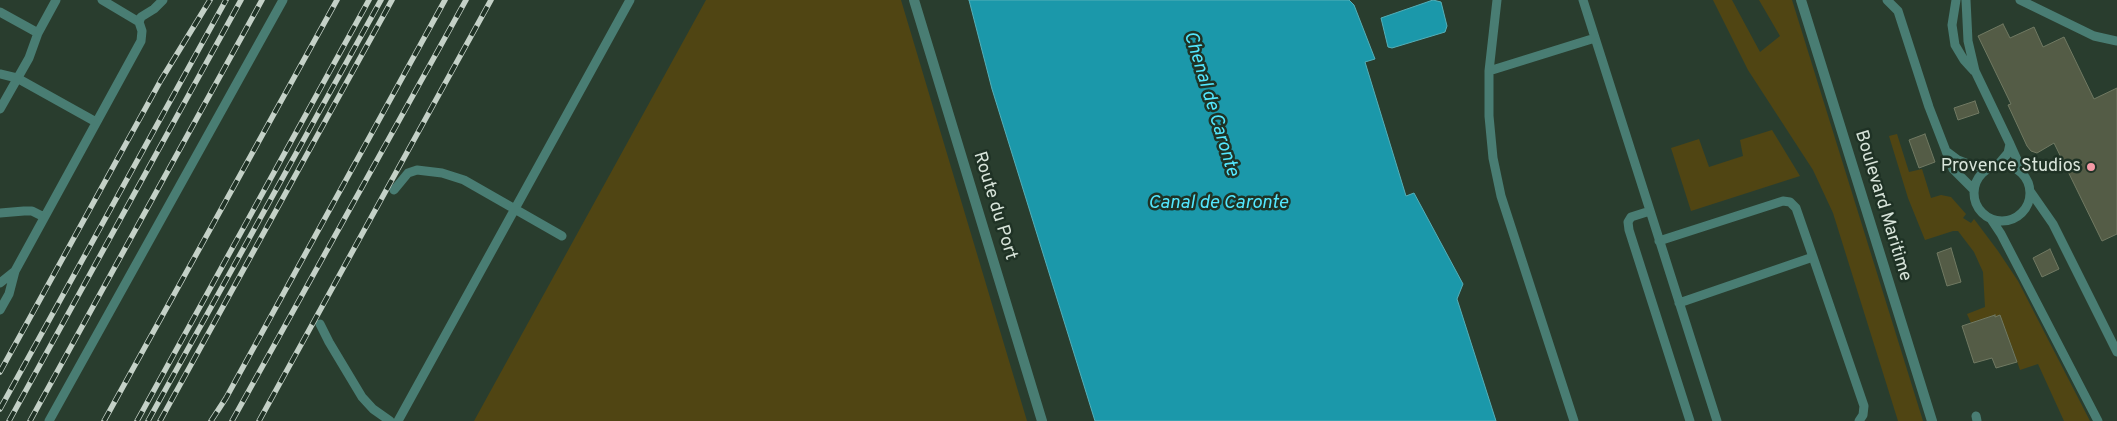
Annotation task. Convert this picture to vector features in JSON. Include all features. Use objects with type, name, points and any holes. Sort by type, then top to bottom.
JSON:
[{"type":"street","name":"Route du Port","points":[[914,0],[1042,421]]},
{"type":"street","name":"Boulevard Maritime","points":[[1802,0],[1932,421]]},
{"type":"lane","points":[[0,109],[29,58],[38,33],[56,0]]},
{"type":"lane","points":[[0,310],[9,294],[15,271],[141,41],[142,31],[139,22],[102,0]]},
{"type":"lane","points":[[139,22],[141,17],[154,9],[163,0]]},
{"type":"lane","points":[[49,421],[283,0]]},
{"type":"lane","points":[[398,421],[630,0]]},
{"type":"lane","points":[[1497,0],[1489,71],[1489,116],[1493,158],[1501,196],[1574,421]]},
{"type":"lane","points":[[1583,0],[1717,421]]},
{"type":"lane","points":[[1887,0],[1898,11],[1929,107],[1953,169],[1974,190]]},
{"type":"lane","points":[[1956,0],[1952,25],[1955,45],[1964,60],[1975,71]]},
{"type":"lane","points":[[1966,0],[1968,41],[1975,71],[2029,187],[2029,200],[2025,209],[2018,216],[2010,220],[1991,219]]},
{"type":"lane","points":[[2020,0],[2034,3],[2094,36],[2117,41]]},
{"type":"lane","points":[[0,13],[38,33]]},
{"type":"lane","points":[[1489,71],[1595,38]]},
{"type":"lane","points":[[0,74],[17,78],[96,122]]},
{"type":"lane","points":[[2010,144],[2008,153],[1977,181],[1974,190],[1978,207],[1991,219],[2006,242],[2098,421]]},
{"type":"lane","points":[[1946,151],[1958,160],[1973,166],[2015,168],[2022,174],[2052,224],[2117,352]]},
{"type":"lane","points":[[394,190],[408,172],[416,170],[430,171],[464,180],[562,236]]},
{"type":"lane","points":[[1659,241],[1783,201],[1790,202],[1796,208],[1864,406],[1860,421]]},
{"type":"lane","points":[[0,213],[24,210],[32,211],[44,217]]},
{"type":"lane","points":[[1650,211],[1631,217],[1628,222],[1629,230],[1690,421]]},
{"type":"lane","points":[[1679,303],[1813,257]]},
{"type":"lane","points":[[0,283],[15,271]]},
{"type":"lane","points":[[320,324],[362,397],[373,409],[390,421]]},
{"type":"shaded area","points":[[706,0],[901,0],[1027,421],[474,421]]},
{"type":"shaded area","points":[[1713,0],[1732,0],[1760,52],[1780,36],[1759,0],[1792,0],[1923,421],[1898,421],[1833,213],[1813,170],[1748,70]]},
{"type":"shaded area","points":[[1772,130],[1800,176],[1691,211],[1671,148],[1699,139],[1709,167],[1743,156],[1740,140]]},
{"type":"shaded area","points":[[1897,134],[1909,172],[1922,169],[1931,198],[1941,195],[1951,197],[1966,214],[1963,218],[1971,223],[1974,219],[1998,251],[2018,281],[2090,421],[2064,421],[2038,364],[2020,370],[2011,344],[2004,345],[1995,316],[1971,323],[1967,314],[1985,307],[1983,272],[1974,252],[1958,231],[1925,240],[1908,198],[1889,136]]},
{"type":"water","name":"Canal de Caronte","points":[[969,0],[1349,0],[1354,5],[1375,59],[1365,62],[1406,196],[1414,193],[1463,284],[1457,299],[1496,421],[1095,421],[992,89]]},
{"type":"water","points":[[1433,0],[1441,2],[1447,26],[1445,32],[1392,48],[1388,47],[1381,18]]},
{"type":"building","name":"Provence Studios","points":[[2003,24],[2010,38],[2034,27],[2043,47],[2064,37],[2094,99],[2117,88],[2117,234],[2102,241],[2054,143],[2037,153],[2031,151],[2027,146],[2008,105],[2011,104],[1978,36]]},
{"type":"building","points":[[1975,101],[1979,113],[1958,120],[1954,108]]},
{"type":"building","points":[[1925,134],[1935,162],[1919,168],[1909,140]]},
{"type":"building","points":[[1951,248],[1961,282],[1947,286],[1937,253]]},
{"type":"building","points":[[2050,249],[2059,269],[2042,277],[2033,258]]},
{"type":"building","points":[[1995,315],[1995,317],[2000,315],[2017,362],[1996,368],[1992,358],[1974,363],[1962,326]]},
{"type":"railway","points":[[0,372],[161,80],[210,0]]},
{"type":"railway","points":[[0,409],[226,0]]},
{"type":"railway","points":[[9,421],[241,0]]},
{"type":"railway","points":[[30,421],[262,0]]},
{"type":"railway","points":[[104,421],[337,0]]},
{"type":"railway","points":[[137,421],[369,0]]},
{"type":"railway","points":[[148,421],[381,0]]},
{"type":"railway","points":[[160,421],[392,0]]},
{"type":"railway","points":[[211,421],[226,398],[445,0]]},
{"type":"railway","points":[[232,421],[466,0]]},
{"type":"railway","points":[[259,421],[491,0]]},
{"type":"place","name":"Provence Studios","points":[[2091,167]]},
{"type":"water label","name":"Chenal de Caronte","points":[[1210,104]]}]
